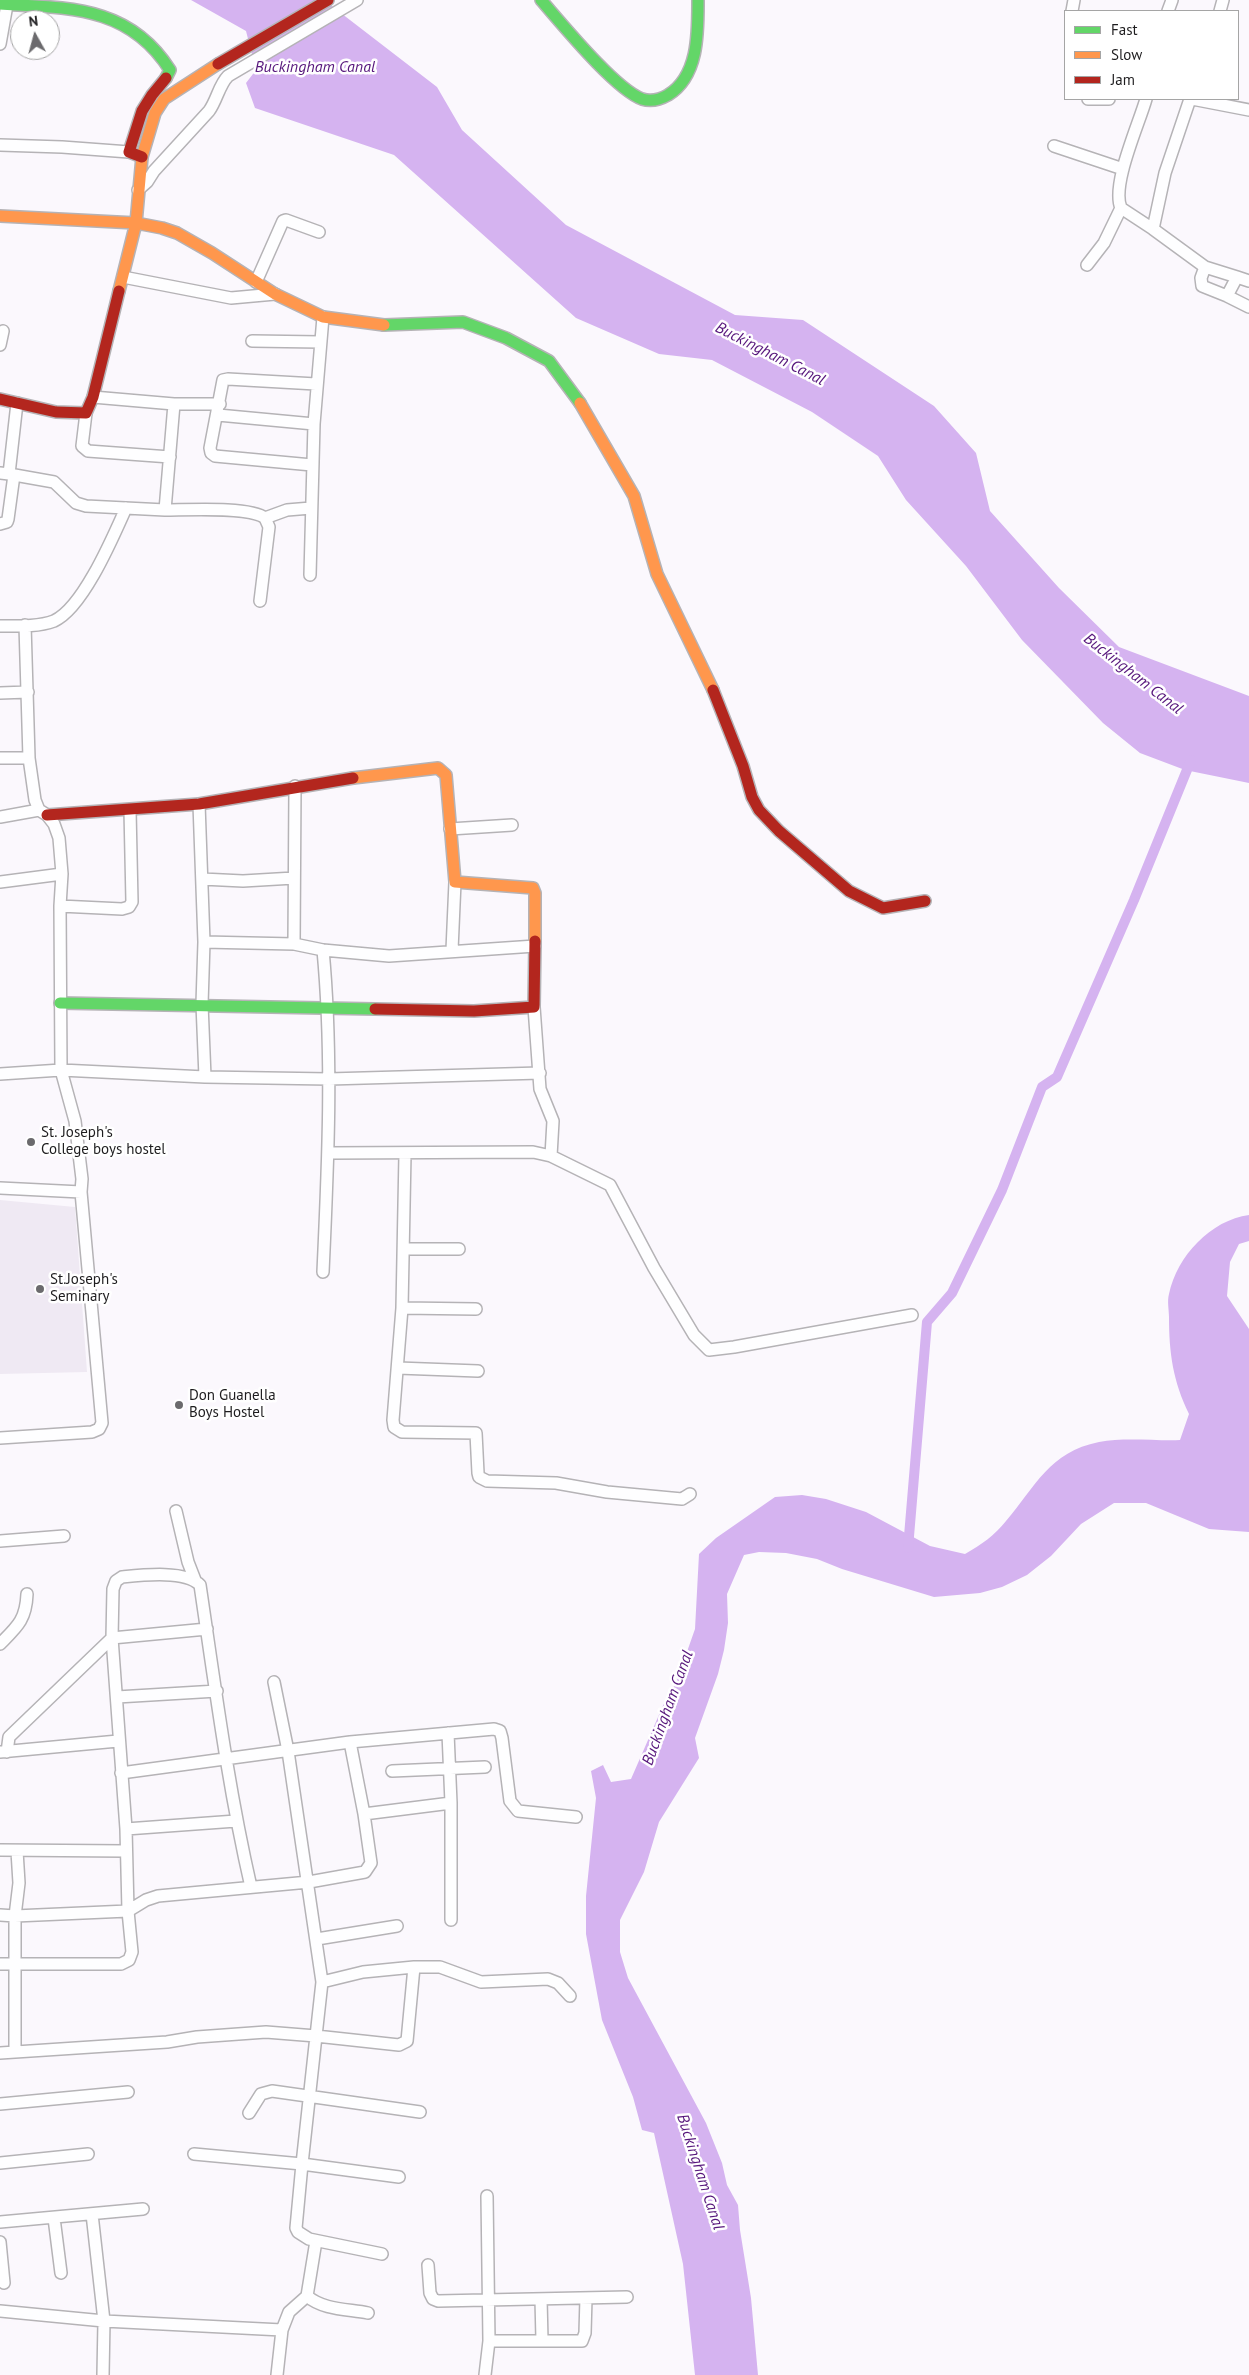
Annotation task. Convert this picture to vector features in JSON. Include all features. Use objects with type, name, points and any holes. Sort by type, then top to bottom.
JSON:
[{"type":"street","points":[[170,457],[88,452],[82,446],[86,413],[93,397],[136,223],[142,157],[155,113],[164,99],[183,85],[328,0]]},
{"type":"street","points":[[542,0],[621,84],[642,99],[661,99],[675,92],[691,65],[698,0]]},
{"type":"street","points":[[138,190],[148,182],[166,157],[210,111],[223,80],[233,72],[354,2]]},
{"type":"street","points":[[0,44],[3,5],[74,8],[131,30],[164,58],[170,70],[165,82],[150,97],[137,120],[129,152]]},
{"type":"street","points":[[1087,265],[1104,244],[1121,208],[1118,196],[1123,168],[1146,100]]},
{"type":"street","points":[[1153,229],[1165,172],[1191,100]]},
{"type":"street","points":[[1196,100],[1249,110]]},
{"type":"street","points":[[0,145],[62,146],[129,152],[142,157]]},
{"type":"street","points":[[1054,146],[1123,168]]},
{"type":"street","points":[[1121,208],[1205,267],[1249,281]]},
{"type":"street","points":[[0,216],[136,223],[177,233],[275,294],[323,317],[380,326],[462,322],[506,338],[549,361],[560,372],[587,413],[634,496],[657,574],[714,692],[752,797],[759,810],[779,831],[849,891],[883,908],[925,901]]},
{"type":"street","points":[[256,282],[283,221],[286,220],[319,232]]},
{"type":"street","points":[[1205,267],[1201,278],[1202,286],[1249,307]]},
{"type":"street","points":[[124,277],[231,298],[275,294]]},
{"type":"street","points":[[1228,296],[1237,277]]},
{"type":"street","points":[[310,574],[316,384],[323,317]]},
{"type":"street","points":[[0,346],[3,331]]},
{"type":"street","points":[[252,341],[320,342]]},
{"type":"street","points":[[312,465],[215,456],[211,453],[210,448],[219,410],[221,384],[228,379],[316,384]]},
{"type":"street","points":[[93,397],[174,404],[314,424]]},
{"type":"street","points":[[0,399],[56,412],[86,413]]},
{"type":"street","points":[[0,524],[7,522],[8,519],[8,474],[17,403]]},
{"type":"street","points":[[165,510],[174,404]]},
{"type":"street","points":[[8,474],[54,482],[76,503],[86,506],[165,510],[202,509],[255,513],[265,518],[269,526],[260,601]]},
{"type":"street","points":[[0,626],[52,621],[72,607],[106,555],[126,508]]},
{"type":"street","points":[[265,518],[287,510],[311,508]]},
{"type":"street","points":[[0,1438],[92,1432],[99,1429],[102,1423],[81,1192],[82,1179],[75,1122],[61,1070],[60,906],[62,874],[57,830],[43,812],[32,789],[29,758],[28,692],[31,624]]},
{"type":"street","points":[[0,693],[28,692]]},
{"type":"street","points":[[0,758],[29,758]]},
{"type":"street","points":[[0,817],[43,812],[130,810],[199,804],[295,786],[438,768],[446,775],[455,882],[452,950]]},
{"type":"street","points":[[294,944],[295,786]]},
{"type":"street","points":[[199,804],[204,942],[202,1004],[205,1076]]},
{"type":"street","points":[[60,906],[122,909],[129,907],[132,902],[130,810]]},
{"type":"street","points":[[450,828],[512,825]]},
{"type":"street","points":[[0,882],[62,874]]},
{"type":"street","points":[[202,879],[294,878]]},
{"type":"street","points":[[455,882],[528,886],[533,888],[535,893],[534,1007],[540,1089],[553,1121],[552,1156]]},
{"type":"street","points":[[204,942],[294,944],[323,950],[389,956],[452,950],[535,946]]},
{"type":"street","points":[[323,950],[328,1009],[329,1079],[329,1153],[323,1272]]},
{"type":"street","points":[[60,1003],[202,1004],[328,1009],[474,1010],[534,1007]]},
{"type":"street","points":[[0,1074],[61,1070],[329,1079],[540,1073]]},
{"type":"street","points":[[329,1153],[533,1152],[552,1156],[610,1185],[654,1268],[694,1335],[709,1350],[912,1315]]},
{"type":"street","points":[[405,1154],[405,1249],[394,1427],[402,1432],[476,1433],[478,1473],[483,1480],[556,1484],[607,1492],[682,1499],[690,1494]]},
{"type":"street","points":[[0,1188],[81,1192]]},
{"type":"street","points":[[405,1249],[459,1249]]},
{"type":"street","points":[[402,1308],[476,1309]]},
{"type":"street","points":[[398,1368],[478,1372]]},
{"type":"street","points":[[176,1511],[188,1562],[195,1580],[200,1585],[217,1691],[225,1757],[236,1820],[251,1887]]},
{"type":"street","points":[[0,1541],[64,1536]]},
{"type":"street","points":[[0,1964],[121,1964],[129,1960],[132,1952],[128,1911],[126,1829],[118,1741],[117,1697],[112,1638],[113,1589],[116,1581],[122,1577],[156,1574],[195,1580]]},
{"type":"street","points":[[0,1644],[23,1620],[27,1608],[27,1594]]},
{"type":"street","points":[[118,1741],[3,1752],[9,1737],[112,1638],[207,1629]]},
{"type":"street","points":[[274,1682],[288,1751],[309,1882],[322,1982],[296,2228],[301,2236],[382,2254]]},
{"type":"street","points":[[117,1697],[217,1691]]},
{"type":"street","points":[[0,1729],[9,1737]]},
{"type":"street","points":[[121,1773],[225,1757],[288,1751],[350,1742],[494,1730],[500,1731],[510,1801],[513,1807],[518,1811],[576,1817]]},
{"type":"street","points":[[448,1733],[452,1803],[451,1920]]},
{"type":"street","points":[[0,1915],[128,1911],[146,1900],[158,1896],[309,1882],[365,1872],[370,1863],[364,1814],[350,1742]]},
{"type":"street","points":[[392,1771],[485,1767]]},
{"type":"street","points":[[364,1814],[452,1803]]},
{"type":"street","points":[[126,1829],[236,1820]]},
{"type":"street","points":[[0,1850],[126,1851]]},
{"type":"street","points":[[15,2050],[15,1916],[20,1883],[17,1851]]},
{"type":"street","points":[[317,1939],[397,1926]]},
{"type":"street","points":[[322,1982],[363,1972],[414,1967],[440,1967],[481,1982],[548,1979],[558,1983],[570,1996]]},
{"type":"street","points":[[0,2052],[167,2042],[197,2037],[266,2032],[399,2046],[407,2041],[414,1967]]},
{"type":"street","points":[[0,2104],[128,2092]]},
{"type":"street","points":[[249,2112],[258,2097],[265,2092],[420,2112]]},
{"type":"street","points":[[0,2163],[88,2154]]},
{"type":"street","points":[[194,2154],[302,2164],[400,2178]]},
{"type":"street","points":[[485,2375],[489,2341],[488,2196]]},
{"type":"street","points":[[0,2222],[142,2208]]},
{"type":"street","points":[[92,2214],[104,2321],[104,2375]]},
{"type":"street","points":[[54,2218],[61,2273]]},
{"type":"street","points":[[277,2375],[282,2330],[289,2312],[307,2296],[316,2240]]},
{"type":"street","points":[[0,2242],[4,2283]]},
{"type":"street","points":[[428,2265],[430,2293],[433,2299],[489,2300],[627,2297]]},
{"type":"street","points":[[307,2296],[314,2302],[326,2306],[368,2312]]},
{"type":"street","points":[[489,2341],[542,2340],[578,2343],[582,2341],[586,2333],[586,2298]]},
{"type":"street","points":[[541,2299],[542,2340]]},
{"type":"street","points":[[0,2312],[104,2321],[282,2330]]},
{"type":"shaded area","name":"St.Joseph's Seminary","points":[[0,1200],[75,1207],[87,1372],[0,1374]]},
{"type":"water","name":"Buckingham Canal","points":[[191,0],[324,0],[437,87],[462,130],[566,225],[735,315],[803,320],[934,406],[976,453],[990,511],[1059,588],[1119,647],[1249,696],[1249,783],[1185,770],[1140,753],[1103,723],[1022,640],[966,566],[906,500],[878,456],[812,412],[712,360],[659,354],[576,318],[394,155],[255,108],[246,83],[256,70],[246,31]]},
{"type":"water","name":"Buckingham Canal","points":[[1249,1215],[1249,1241],[1239,1244],[1230,1262],[1227,1296],[1249,1329],[1249,1532],[1209,1529],[1146,1503],[1114,1503],[1081,1524],[1051,1556],[1027,1575],[1002,1587],[980,1593],[934,1597],[842,1569],[817,1559],[786,1553],[759,1552],[744,1555],[727,1594],[728,1623],[724,1650],[718,1674],[695,1738],[699,1758],[659,1822],[644,1872],[620,1920],[620,1952],[628,1978],[706,2123],[722,2163],[727,2185],[738,2205],[751,2298],[758,2375],[695,2375],[683,2264],[654,2133],[642,2130],[633,2097],[602,2020],[586,1934],[586,1896],[596,1798],[591,1771],[603,1765],[611,1782],[631,1779],[665,1701],[676,1683],[695,1629],[699,1554],[716,1538],[775,1497],[802,1495],[826,1499],[866,1512],[930,1546],[965,1554],[997,1531],[1045,1472],[1068,1454],[1099,1442],[1129,1439],[1180,1440],[1189,1414],[1179,1390],[1171,1355],[1168,1300],[1173,1280],[1188,1254],[1209,1232],[1235,1218]]},
{"type":"waterway","points":[[908,1548],[927,1322],[952,1293],[1002,1190],[1042,1087],[1057,1077],[1134,900],[1191,760]]},
{"type":"traffic: fast","points":[[541,0],[589,55],[618,83],[631,93],[642,99],[649,100],[659,99],[668,95],[686,77],[695,52],[698,0]]},
{"type":"traffic: fast","points":[[0,4],[72,10],[95,14],[116,22],[136,33],[154,49],[170,70],[166,78]]},
{"type":"traffic: fast","points":[[384,325],[463,322],[506,338],[549,361],[580,403]]},
{"type":"traffic: fast","points":[[60,1003],[375,1009]]},
{"type":"traffic: slow","points":[[119,291],[136,223],[142,157],[155,113],[164,99],[218,64]]},
{"type":"traffic: slow","points":[[0,216],[136,223],[162,228],[177,233],[212,253],[275,294],[323,317],[384,325]]},
{"type":"traffic: slow","points":[[580,403],[634,496],[657,574],[713,690]]},
{"type":"traffic: slow","points":[[353,778],[438,768],[446,775],[455,882],[533,888],[535,893],[535,941]]},
{"type":"traffic: jam","points":[[218,64],[328,0]]},
{"type":"traffic: jam","points":[[142,157],[129,152],[142,111],[166,78]]},
{"type":"traffic: jam","points":[[0,399],[56,412],[86,413],[93,397],[119,291]]},
{"type":"traffic: jam","points":[[713,690],[743,766],[752,797],[759,810],[779,831],[849,891],[883,908],[925,901]]},
{"type":"traffic: jam","points":[[47,815],[199,804],[353,778]]},
{"type":"traffic: jam","points":[[375,1009],[474,1011],[534,1007],[535,941]]},
{"type":"place","name":"St. Joseph's College boys hostel","points":[[31,1142]]},
{"type":"place","name":"St.Joseph's Seminary","points":[[40,1289]]},
{"type":"place","name":"Don Guanella Boys Hostel","points":[[179,1405]]}]
